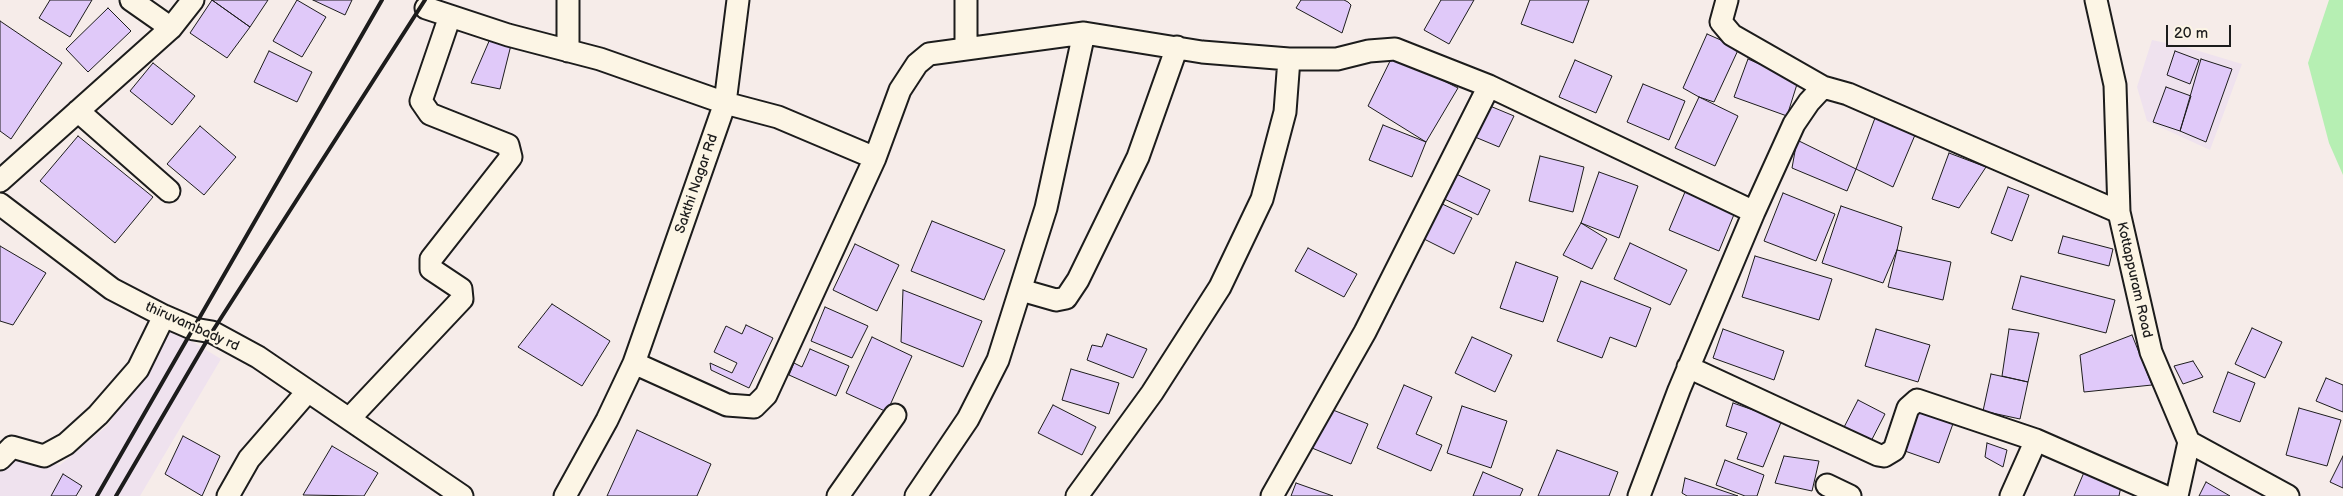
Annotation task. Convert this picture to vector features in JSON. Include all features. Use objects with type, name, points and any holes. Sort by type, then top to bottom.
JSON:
[{"type":"street","points":[[131,0],[171,28]]},
{"type":"street","points":[[0,181],[171,28],[193,0]]},
{"type":"street","points":[[568,0],[568,51]]},
{"type":"street","name":"Sakthi Nagar Rd","points":[[565,496],[607,420],[634,363],[725,103],[738,0]]},
{"type":"street","points":[[966,0],[966,48]]},
{"type":"street","points":[[1726,0],[1721,22],[1732,35],[1823,87],[1848,94],[2119,212]]},
{"type":"street","name":"Kottappuram Road","points":[[2096,0],[2115,85],[2119,212],[2150,352],[2189,442]]},
{"type":"street","points":[[426,8],[508,35],[600,59],[725,103],[778,117],[875,158]]},
{"type":"street","points":[[349,419],[462,299],[461,289],[431,269],[431,259],[511,157],[508,145],[430,114],[421,102],[450,16]]},
{"type":"street","points":[[916,496],[972,411],[998,360],[1046,208],[1084,33]]},
{"type":"street","points":[[634,363],[727,405],[754,407],[766,395],[875,158],[900,90],[917,64],[929,54],[966,48],[1084,33],[1177,48],[1289,59],[1337,58],[1369,51],[1395,49],[1489,86],[1754,212]]},
{"type":"street","points":[[1021,290],[1056,300],[1066,298],[1078,280],[1138,158],[1177,48]]},
{"type":"street","points":[[1077,496],[1152,393],[1224,278],[1262,199],[1285,112],[1289,59]]},
{"type":"street","points":[[1272,496],[1364,332],[1489,86]]},
{"type":"street","points":[[1639,496],[1688,367],[1754,212],[1794,124],[1809,102],[1823,87]]},
{"type":"street","points":[[78,111],[169,191]]},
{"type":"street","name":"thiruvambady rd","points":[[0,204],[112,289],[194,329],[212,332],[258,357],[462,496]]},
{"type":"street","points":[[0,459],[12,447],[44,456],[66,444],[98,415],[138,369],[164,316]]},
{"type":"street","points":[[1688,367],[1878,455],[1884,456],[1894,450],[1908,408],[1917,400],[2036,440],[2164,496]]},
{"type":"street","points":[[228,496],[249,459],[308,391]]},
{"type":"street","points":[[838,496],[895,415]]},
{"type":"street","points":[[2010,496],[2036,440]]},
{"type":"street","points":[[2178,496],[2189,442],[2288,496]]},
{"type":"street","points":[[1827,485],[1850,496]]},
{"type":"shaded area","points":[[2152,40],[2189,48],[2242,64],[2210,150],[2147,121],[2137,87]]},
{"type":"shaded area","points":[[168,327],[221,359],[140,496],[0,496],[0,468],[8,453],[60,465],[108,425]]},
{"type":"green space","points":[[2329,0],[2343,0],[2343,175],[2329,143],[2308,63]]},
{"type":"building","points":[[50,0],[92,0],[70,37],[39,18]]},
{"type":"building","points":[[212,0],[250,27],[227,58],[190,33]]},
{"type":"building","points":[[212,0],[268,0],[250,27]]},
{"type":"building","points":[[297,0],[326,17],[302,57],[273,41]]},
{"type":"building","points":[[313,0],[352,0],[345,15]]},
{"type":"building","points":[[1301,0],[1344,0],[1348,2],[1351,5],[1342,33],[1296,8]]},
{"type":"building","points":[[1441,0],[1474,0],[1449,44],[1424,30]]},
{"type":"building","points":[[1530,0],[1589,0],[1573,43],[1521,24]]},
{"type":"building","points":[[108,8],[131,31],[88,72],[66,49]]},
{"type":"building","points":[[0,21],[62,63],[11,139],[0,131]]},
{"type":"building","points":[[1707,34],[1739,48],[1714,102],[1699,97],[1683,88]]},
{"type":"building","points":[[490,39],[511,45],[500,89],[471,83]]},
{"type":"building","points":[[269,51],[312,72],[297,102],[254,82]]},
{"type":"building","points":[[2175,51],[2199,60],[2190,84],[2167,75]]},
{"type":"building","points":[[1393,55],[1458,88],[1426,142],[1368,106]]},
{"type":"building","points":[[1748,59],[1798,81],[1787,116],[1734,97]]},
{"type":"building","points":[[2201,59],[2232,69],[2206,142],[2180,131]]},
{"type":"building","points":[[1575,60],[1612,76],[1596,113],[1559,97]]},
{"type":"building","points":[[153,63],[195,96],[172,125],[130,91]]},
{"type":"building","points":[[1643,84],[1685,101],[1669,140],[1627,122]]},
{"type":"building","points":[[2166,87],[2191,96],[2180,131],[2153,122]]},
{"type":"building","points":[[1699,97],[1738,116],[1715,166],[1675,148]]},
{"type":"building","points":[[1490,106],[1514,116],[1499,147],[1475,137]]},
{"type":"building","points":[[1875,118],[1915,135],[1893,187],[1856,169]]},
{"type":"building","points":[[1383,125],[1426,142],[1412,177],[1369,160]]},
{"type":"building","points":[[200,126],[236,157],[204,195],[167,164]]},
{"type":"building","points":[[78,136],[153,197],[115,243],[40,181]]},
{"type":"building","points":[[1797,140],[1856,169],[1847,191],[1792,168]]},
{"type":"building","points":[[1949,153],[1986,167],[1959,208],[1932,199]]},
{"type":"building","points":[[1540,156],[1584,167],[1573,212],[1529,201]]},
{"type":"building","points":[[1452,172],[1490,190],[1478,215],[1440,197]]},
{"type":"building","points":[[1599,172],[1638,186],[1619,238],[1581,223]]},
{"type":"building","points":[[2008,187],[2029,195],[2012,241],[1991,233]]},
{"type":"building","points":[[1685,192],[1735,212],[1719,251],[1669,230]]},
{"type":"building","points":[[1783,193],[1835,214],[1816,261],[1764,241]]},
{"type":"building","points":[[1438,202],[1472,218],[1454,254],[1420,237]]},
{"type":"building","points":[[1841,206],[1902,227],[1897,250],[1883,283],[1822,263]]},
{"type":"building","points":[[932,221],[1005,250],[984,300],[911,271]]},
{"type":"building","points":[[1581,223],[1607,239],[1592,269],[1563,255]]},
{"type":"building","points":[[2063,236],[2113,249],[2109,266],[2058,253]]},
{"type":"building","points":[[1630,243],[1687,270],[1670,305],[1614,279]]},
{"type":"building","points":[[855,244],[899,265],[877,311],[833,290]]},
{"type":"building","points":[[0,246],[46,273],[13,325],[0,321]]},
{"type":"building","points":[[1308,248],[1357,274],[1344,297],[1295,271]]},
{"type":"building","points":[[1897,250],[1951,262],[1943,300],[1888,287]]},
{"type":"building","points":[[1755,256],[1832,279],[1819,320],[1742,297]]},
{"type":"building","points":[[1516,262],[1558,277],[1543,322],[1500,308]]},
{"type":"building","points":[[2021,276],[2115,300],[2106,333],[2012,309]]},
{"type":"building","points":[[1581,281],[1651,308],[1636,347],[1610,337],[1602,358],[1557,341]]},
{"type":"building","points":[[903,290],[982,321],[963,367],[901,342]]},
{"type":"building","points":[[552,304],[610,341],[582,386],[518,347]]},
{"type":"building","points":[[825,307],[868,326],[852,358],[811,341]]},
{"type":"building","points":[[746,325],[773,338],[749,388],[711,370],[710,363],[732,373],[737,363],[714,352],[726,326],[742,334]]},
{"type":"building","points":[[2252,328],[2282,342],[2265,378],[2235,364]]},
{"type":"building","points":[[1723,329],[1784,351],[1774,380],[1713,358]]},
{"type":"building","points":[[1876,329],[1930,345],[1918,382],[1865,366]]},
{"type":"building","points":[[2009,329],[2039,333],[2028,382],[2002,376]]},
{"type":"building","points":[[1107,334],[1147,349],[1133,378],[1087,360],[1092,345],[1102,347]]},
{"type":"building","points":[[2132,335],[2152,385],[2084,392],[2080,355]]},
{"type":"building","points":[[872,337],[912,356],[887,412],[846,393]]},
{"type":"building","points":[[1472,337],[1512,355],[1495,392],[1455,373]]},
{"type":"building","points":[[810,349],[849,366],[836,396],[789,375],[794,363],[802,367]]},
{"type":"building","points":[[2193,361],[2203,377],[2183,384],[2174,366]]},
{"type":"building","points":[[1071,369],[1119,383],[1109,414],[1062,400]]},
{"type":"building","points":[[2228,372],[2255,383],[2240,422],[2213,412]]},
{"type":"building","points":[[1991,374],[2028,382],[2020,419],[1983,411]]},
{"type":"building","points":[[2326,378],[2343,385],[2343,412],[2316,401]]},
{"type":"building","points":[[1404,385],[1432,397],[1416,434],[1442,445],[1431,471],[1377,448]]},
{"type":"building","points":[[1858,400],[1885,414],[1867,449],[1840,435]]},
{"type":"building","points":[[1733,403],[1782,420],[1763,467],[1737,459],[1747,433],[1726,426]]},
{"type":"building","points":[[1053,405],[1096,427],[1082,455],[1038,433]]},
{"type":"building","points":[[1918,405],[1955,418],[1939,463],[1902,450]]},
{"type":"building","points":[[1462,406],[1507,421],[1491,468],[1447,453]]},
{"type":"building","points":[[1328,408],[1368,424],[1351,464],[1312,448]]},
{"type":"building","points":[[2299,408],[2341,420],[2327,466],[2286,455]]},
{"type":"building","points":[[637,430],[711,464],[697,496],[607,496]]},
{"type":"building","points":[[183,436],[220,456],[202,496],[165,474]]},
{"type":"building","points":[[1987,443],[2007,450],[2003,467],[1985,457]]},
{"type":"building","points":[[332,446],[378,473],[364,496],[303,495]]},
{"type":"building","points":[[1557,450],[1618,472],[1609,496],[1538,496]]},
{"type":"building","points":[[1784,456],[1819,461],[1812,491],[1775,483]]},
{"type":"building","points":[[2343,456],[2343,488],[2330,482]]},
{"type":"building","points":[[1725,460],[1764,475],[1757,496],[1745,496],[1716,485]]},
{"type":"building","points":[[2085,470],[2121,486],[2119,496],[2074,496]]},
{"type":"building","points":[[1483,472],[1523,489],[1520,496],[1473,496]]},
{"type":"building","points":[[63,474],[82,486],[76,496],[51,496]]},
{"type":"building","points":[[1685,478],[1738,496],[1687,496],[1682,493]]},
{"type":"building","points":[[2206,482],[2230,496],[2199,496]]},
{"type":"building","points":[[1296,483],[1333,496],[1291,496]]},
{"type":"railway","points":[[97,496],[382,0]]},
{"type":"railway","points":[[116,496],[212,332],[425,0]]}]
